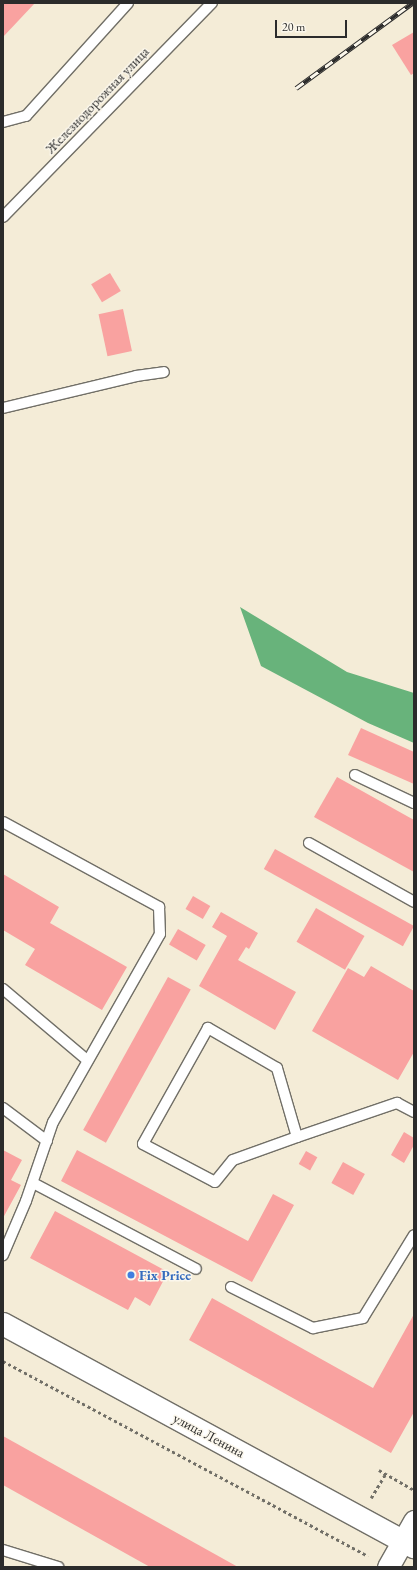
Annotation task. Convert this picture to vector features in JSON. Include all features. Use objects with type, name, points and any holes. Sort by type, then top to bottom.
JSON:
[{"type":"street","name":"улица Ленина","points":[[3,1324],[408,1544]]},
{"type":"street","points":[[388,1567],[408,1544],[414,1522]]},
{"type":"lane","points":[[3,122],[26,116],[128,3]]},
{"type":"lane","name":"Железнодорожная улица","points":[[3,217],[212,3]]},
{"type":"lane","points":[[3,408],[136,376],[164,372]]},
{"type":"lane","points":[[355,775],[414,803]]},
{"type":"lane","points":[[3,822],[159,907],[160,934],[53,1122],[33,1183],[3,1255]]},
{"type":"lane","points":[[308,844],[414,902]]},
{"type":"lane","points":[[3,989],[87,1060]]},
{"type":"lane","points":[[297,1138],[277,1068],[208,1028],[143,1144],[215,1182],[232,1160],[297,1138],[398,1103],[414,1112]]},
{"type":"lane","points":[[3,1108],[47,1141]]},
{"type":"lane","points":[[33,1183],[196,1269]]},
{"type":"lane","points":[[231,1287],[314,1328],[363,1318],[414,1235]]},
{"type":"lane","points":[[3,1550],[58,1567]]},
{"type":"path","points":[[3,1361],[388,1567]]},
{"type":"path","points":[[379,1470],[414,1490]]},
{"type":"green space","points":[[240,607],[347,672],[414,693],[414,743],[368,723],[261,666]]},
{"type":"building","points":[[3,3],[35,3],[3,37]]},
{"type":"building","points":[[414,32],[414,73],[411,75],[392,45]]},
{"type":"building","points":[[110,273],[121,291],[102,302],[91,284]]},
{"type":"building","points":[[123,309],[132,351],[107,356],[99,314]]},
{"type":"building","points":[[361,728],[414,752],[414,784],[348,755]]},
{"type":"building","points":[[337,777],[414,820],[414,872],[314,817]]},
{"type":"building","points":[[275,849],[414,926],[403,946],[264,869]]},
{"type":"building","points":[[3,874],[59,907],[50,923],[127,967],[102,1010],[25,965],[35,949],[3,930]]},
{"type":"building","points":[[193,896],[210,906],[203,919],[186,909]]},
{"type":"building","points":[[316,908],[364,936],[345,970],[296,942]]},
{"type":"building","points":[[221,912],[258,933],[249,949],[246,947],[238,960],[296,992],[275,1030],[199,986],[227,936],[212,927]]},
{"type":"building","points":[[178,929],[206,945],[197,961],[169,945]]},
{"type":"building","points":[[371,966],[414,991],[414,1052],[398,1080],[312,1031],[348,968],[364,977]]},
{"type":"building","points":[[168,977],[191,990],[106,1143],[83,1130]]},
{"type":"building","points":[[404,1132],[414,1138],[414,1145],[404,1163],[391,1155]]},
{"type":"building","points":[[3,1150],[22,1160],[11,1180],[21,1185],[3,1218]]},
{"type":"building","points":[[77,1150],[248,1241],[273,1194],[294,1205],[252,1282],[61,1181]]},
{"type":"building","points":[[306,1151],[317,1157],[310,1170],[299,1164]]},
{"type":"building","points":[[343,1162],[365,1174],[353,1195],[331,1183]]},
{"type":"building","points":[[55,1211],[168,1272],[150,1306],[135,1297],[128,1310],[30,1258]]},
{"type":"building","points":[[212,1298],[373,1388],[414,1314],[414,1412],[391,1453],[189,1340]]},
{"type":"building","points":[[3,1436],[238,1567],[150,1567],[3,1485]]},
{"type":"railway","points":[[296,88],[412,3]]},
{"type":"place","name":"Fix Price","points":[[131,1275]]}]
